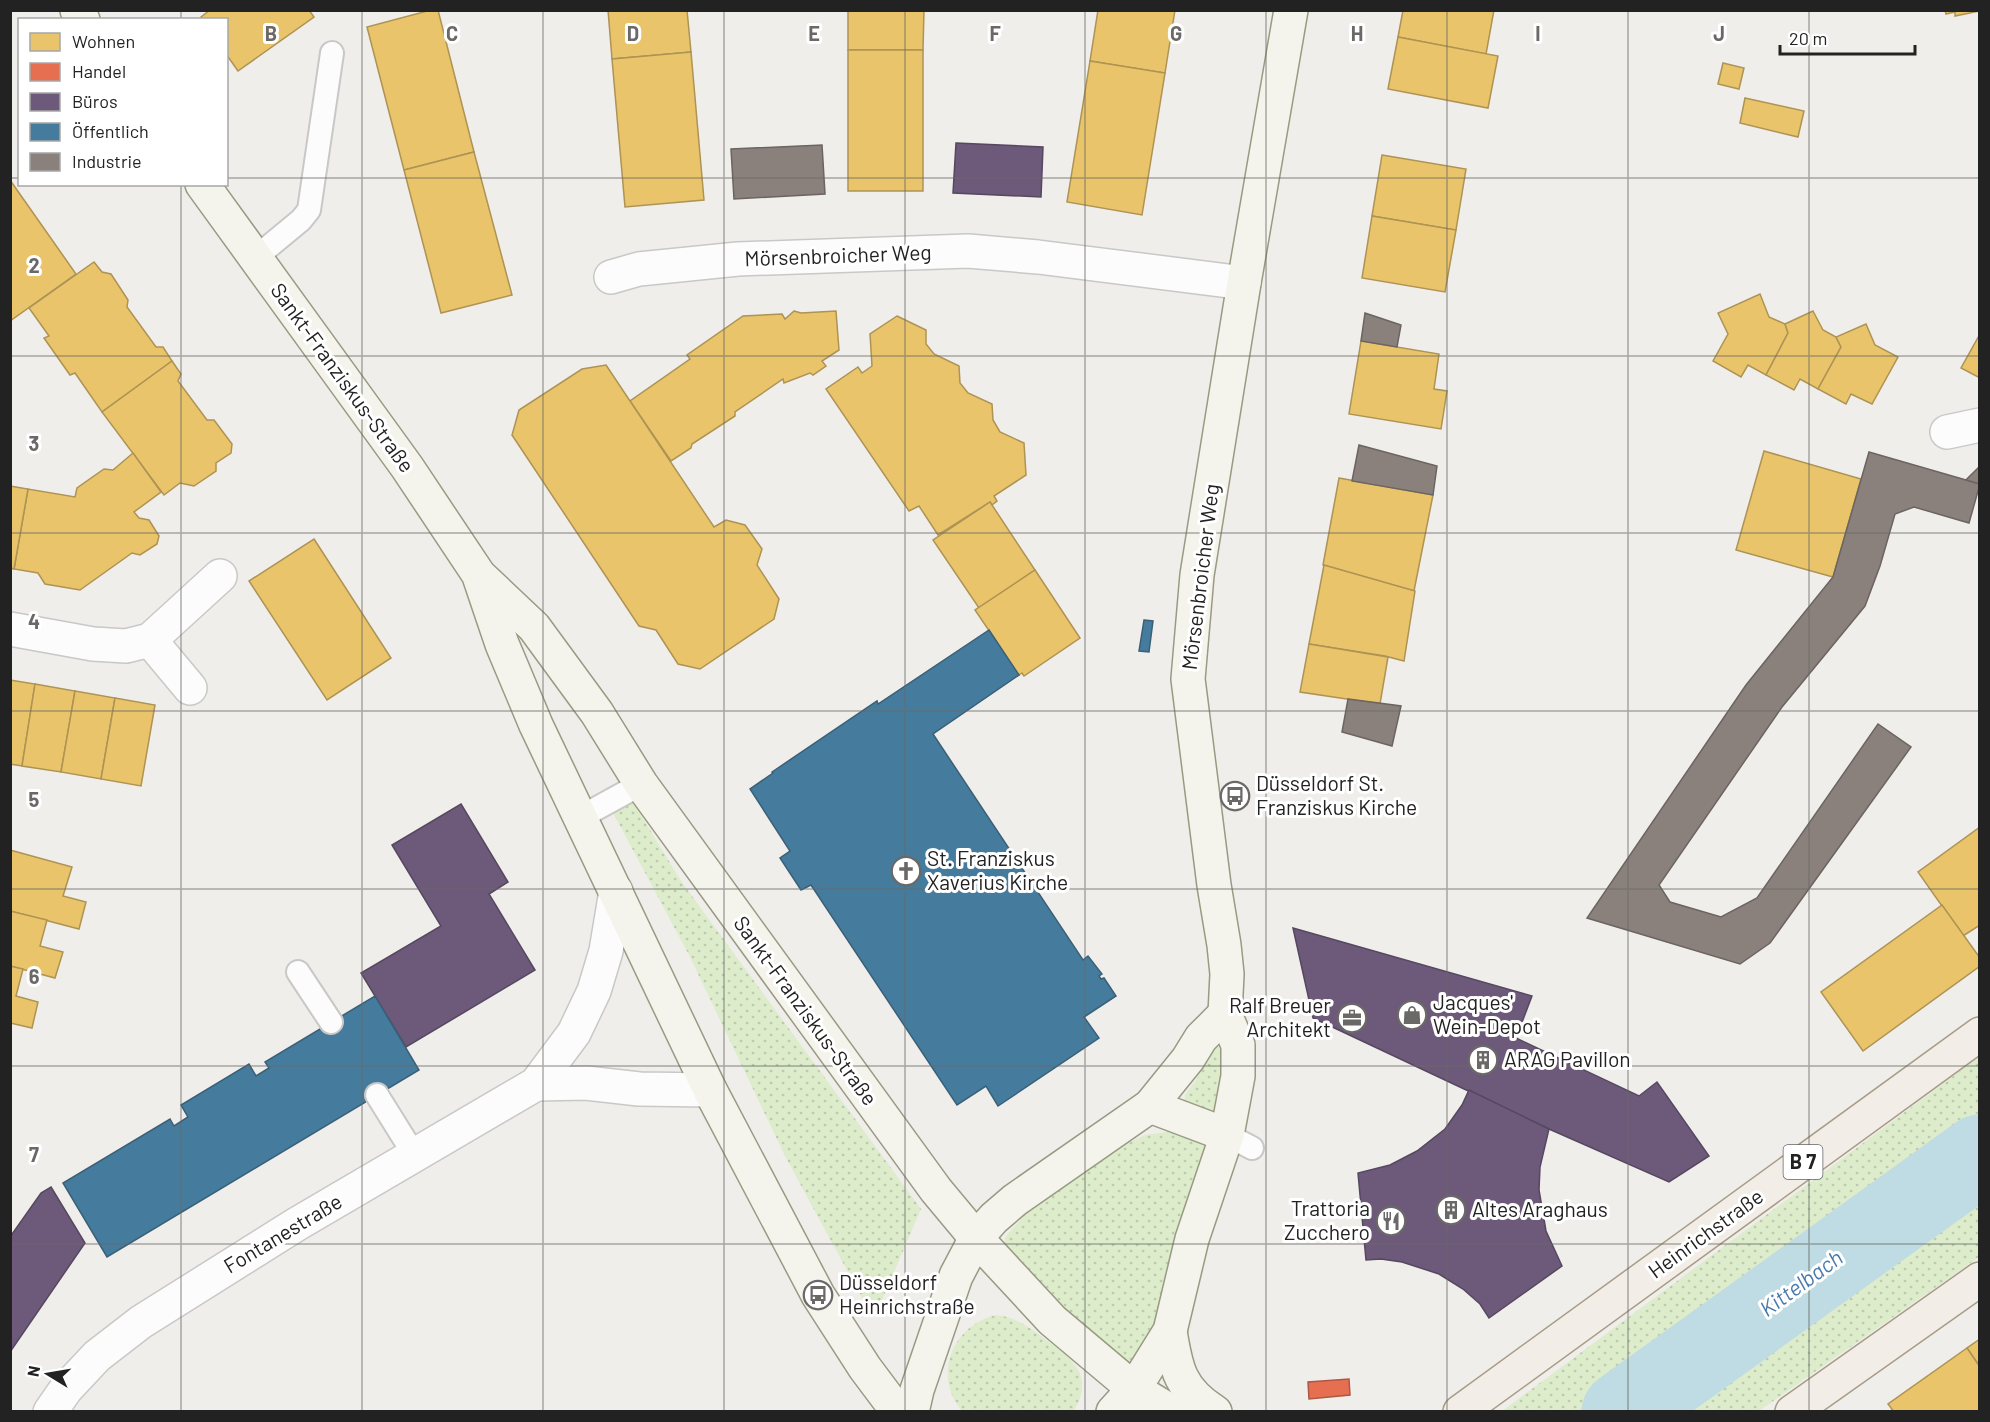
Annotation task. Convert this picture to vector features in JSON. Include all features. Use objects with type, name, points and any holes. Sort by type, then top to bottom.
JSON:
[{"type":"main road","name":"Mörsenbroicher Weg","points":[[1123,1400],[1170,1331],[1192,1239],[1240,1142],[1238,1045],[1225,1014],[1227,974],[1224,945],[1214,885],[1188,679],[1197,575],[1291,10]]},
{"type":"main road","name":"Sankt-Franziskus-Straße","points":[[203,186],[407,467],[478,575],[534,627],[597,713],[641,784],[936,1190],[976,1238],[1123,1400],[1172,1412]]},
{"type":"main road","name":"Sankt-Franziskus-Straße","points":[[478,575],[502,644],[536,725],[710,1090],[818,1294],[865,1368],[898,1412]]},
{"type":"main road","points":[[912,1412],[920,1380],[956,1276],[976,1238],[1015,1200],[1150,1106],[1188,1059],[1201,1038],[1225,1014]]},
{"type":"main road","name":"Heinrichstraße","points":[[1460,1412],[1980,1034]]},
{"type":"main road","points":[[1150,1106],[1240,1142]]},
{"type":"main road","points":[[1792,1412],[1980,1279]]},
{"type":"main road","name":"Mörsenbroicher Weg","points":[[1170,1331],[1176,1368],[1182,1381],[1191,1393],[1215,1412]]},
{"type":"street","name":"Mörsenbroicher Weg","points":[[611,277],[639,269],[738,259],[968,251],[1244,284]]},
{"type":"street","points":[[1947,432],[1980,425]]},
{"type":"street","points":[[10,629],[93,644],[126,646],[150,640],[220,576]]},
{"type":"street","points":[[150,640],[190,688]]},
{"type":"street","name":"Fontanestraße","points":[[50,1412],[66,1389],[97,1356],[141,1322],[297,1224],[536,1084],[574,1033],[594,991],[606,951],[616,891]]},
{"type":"street","name":"Fontanestraße","points":[[536,1084],[586,1083],[639,1089],[710,1090]]},
{"type":"lane","points":[[255,258],[301,220],[309,210],[332,53]]},
{"type":"lane","points":[[581,817],[641,784]]},
{"type":"lane","points":[[298,972],[331,1022]]},
{"type":"lane","points":[[377,1095],[415,1156]]},
{"type":"green space","points":[[630,797],[681,881],[921,1209],[876,1314],[869,1311],[785,1156],[689,955],[611,809]]},
{"type":"green space","points":[[1216,1046],[1230,1057],[1216,1110],[1210,1114],[1184,1104],[1185,1095],[1198,1077],[1209,1049]]},
{"type":"green space","points":[[1979,1057],[1979,1257],[1759,1411],[1502,1411]]},
{"type":"green space","points":[[1173,1131],[1208,1141],[1145,1365],[1134,1369],[1005,1258],[1005,1237],[1033,1206],[1111,1151],[1145,1135]]},
{"type":"green space","points":[[996,1315],[1016,1320],[1028,1327],[1072,1361],[1078,1369],[1082,1387],[1074,1411],[962,1411],[953,1398],[948,1383],[951,1354],[968,1329]]},
{"type":"building: Wohnen","points":[[210,10],[309,10],[314,17],[238,71],[228,57],[228,18],[201,17]]},
{"type":"building: Wohnen","points":[[438,10],[474,152],[404,170],[367,27]]},
{"type":"building: Wohnen","points":[[608,10],[687,10],[691,52],[612,59]]},
{"type":"building: Wohnen","points":[[848,10],[924,10],[923,50],[848,50]]},
{"type":"building: Wohnen","points":[[1098,10],[1175,10],[1165,73],[1090,61]]},
{"type":"building: Wohnen","points":[[1403,10],[1494,10],[1486,54],[1398,37]]},
{"type":"building: Wohnen","points":[[1945,10],[1980,11],[1955,16],[1955,12],[1946,14]]},
{"type":"building: Wohnen","points":[[1398,37],[1498,56],[1488,108],[1388,89]]},
{"type":"building: Wohnen","points":[[848,50],[923,50],[923,191],[848,191]]},
{"type":"building: Wohnen","points":[[691,52],[704,200],[625,207],[612,59]]},
{"type":"building: Wohnen","points":[[1090,61],[1165,73],[1142,215],[1067,202]]},
{"type":"building: Wohnen","points":[[1723,63],[1744,68],[1739,89],[1718,84]]},
{"type":"building: Wohnen","points":[[1745,98],[1804,111],[1798,137],[1740,123]]},
{"type":"building: Wohnen","points":[[474,152],[512,295],[441,313],[404,170]]},
{"type":"building: Wohnen","points":[[1382,155],[1466,169],[1456,230],[1372,216]]},
{"type":"building: Wohnen","points":[[10,180],[76,274],[10,321]]},
{"type":"building: Wohnen","points":[[1372,216],[1456,230],[1445,292],[1362,278]]},
{"type":"building: Wohnen","points":[[94,262],[102,272],[111,274],[128,300],[127,307],[156,347],[163,347],[172,361],[102,412],[75,373],[70,375],[44,338],[49,336],[29,308]]},
{"type":"building: Wohnen","points":[[1760,294],[1769,317],[1785,324],[1788,333],[1766,375],[1748,365],[1741,377],[1713,361],[1728,334],[1718,313]]},
{"type":"building: Wohnen","points":[[794,311],[801,313],[836,311],[839,350],[822,361],[826,366],[813,375],[810,373],[784,383],[783,379],[671,461],[630,401],[690,359],[687,355],[743,316],[782,314],[785,319]]},
{"type":"building: Wohnen","points":[[1813,311],[1823,330],[1836,337],[1841,347],[1818,389],[1800,379],[1794,390],[1766,375],[1788,333],[1785,324]]},
{"type":"building: Wohnen","points":[[897,316],[926,330],[926,344],[934,354],[959,366],[960,383],[968,393],[992,404],[993,420],[1000,432],[1024,443],[1026,475],[994,496],[997,501],[992,505],[990,502],[938,535],[919,506],[909,511],[826,389],[858,367],[862,373],[872,366],[870,334]]},
{"type":"building: Wohnen","points":[[1866,324],[1875,345],[1898,357],[1872,404],[1851,394],[1846,404],[1818,389],[1841,347],[1836,337]]},
{"type":"building: Wohnen","points":[[1980,334],[1980,378],[1961,368]]},
{"type":"building: Wohnen","points":[[1361,341],[1439,354],[1434,389],[1447,391],[1441,429],[1349,414]]},
{"type":"building: Wohnen","points":[[172,361],[181,374],[178,381],[207,420],[214,420],[232,444],[231,453],[216,463],[216,471],[194,486],[180,483],[164,495],[102,412]]},
{"type":"building: Wohnen","points":[[606,365],[714,527],[726,520],[745,525],[762,549],[757,565],[779,599],[774,619],[700,669],[678,664],[656,630],[639,626],[512,435],[519,410],[582,369]]},
{"type":"building: Wohnen","points":[[1764,451],[1861,479],[1833,577],[1736,550]]},
{"type":"building: Wohnen","points":[[133,453],[161,492],[134,512],[139,518],[149,520],[159,536],[157,544],[140,555],[132,553],[80,590],[45,584],[38,573],[14,569],[28,489],[75,497],[77,488],[104,469],[113,470]]},
{"type":"building: Wohnen","points":[[1339,478],[1433,495],[1414,591],[1323,565]]},
{"type":"building: Wohnen","points":[[10,486],[28,489],[14,569],[10,568]]},
{"type":"building: Wohnen","points":[[990,502],[1035,570],[979,608],[933,540]]},
{"type":"building: Wohnen","points":[[314,539],[391,658],[327,700],[249,581]]},
{"type":"building: Wohnen","points":[[1324,565],[1415,591],[1404,661],[1309,644]]},
{"type":"building: Wohnen","points":[[1035,570],[1080,638],[1024,676],[1022,673],[1019,675],[975,610]]},
{"type":"building: Wohnen","points":[[1309,644],[1388,657],[1380,704],[1300,692]]},
{"type":"building: Wohnen","points":[[10,680],[35,684],[22,766],[10,764]]},
{"type":"building: Wohnen","points":[[35,684],[75,691],[61,772],[22,766]]},
{"type":"building: Wohnen","points":[[75,691],[115,698],[101,779],[61,772]]},
{"type":"building: Wohnen","points":[[115,698],[155,705],[141,786],[101,779]]},
{"type":"building: Wohnen","points":[[1980,827],[1980,925],[1963,936],[1918,872]]},
{"type":"building: Wohnen","points":[[10,850],[72,867],[63,896],[86,902],[79,929],[10,911]]},
{"type":"building: Wohnen","points":[[1942,905],[1980,958],[1980,966],[1863,1051],[1821,992]]},
{"type":"building: Wohnen","points":[[10,911],[47,920],[40,946],[63,952],[55,978],[10,966]]},
{"type":"building: Wohnen","points":[[10,966],[23,969],[16,996],[38,1002],[32,1028],[10,1023]]},
{"type":"building: Wohnen","points":[[1980,1339],[1980,1367],[1967,1348]]},
{"type":"building: Wohnen","points":[[1967,1348],[1980,1367],[1980,1412],[1894,1412],[1888,1404]]},
{"type":"building: Handel","points":[[1349,1379],[1350,1395],[1309,1399],[1308,1382]]},
{"type":"building: Büros","points":[[956,143],[1043,147],[1041,197],[953,193]]},
{"type":"building: Büros","points":[[461,804],[508,882],[489,894],[535,970],[406,1047],[361,973],[441,926],[392,845]]},
{"type":"building: Büros","name":"ARAG Pavillon","points":[[1293,928],[1532,996],[1516,1038],[1639,1096],[1657,1082],[1709,1156],[1669,1182],[1549,1129],[1313,1018]]},
{"type":"building: Büros","name":"Altes Araghaus","points":[[1469,1090],[1549,1129],[1540,1167],[1539,1190],[1546,1231],[1562,1266],[1489,1318],[1480,1304],[1463,1289],[1439,1274],[1402,1262],[1381,1259],[1366,1260],[1358,1173],[1390,1165],[1417,1151],[1445,1129],[1462,1105]]},
{"type":"building: Büros","points":[[51,1187],[85,1243],[10,1352],[10,1237],[41,1193]]},
{"type":"building: Öffentlich","points":[[1144,620],[1153,621],[1149,652],[1139,651]]},
{"type":"building: Öffentlich","name":"St. Franziskus Xaverius Kirche","points":[[989,630],[1019,675],[933,734],[1083,960],[1088,956],[1102,974],[1099,976],[1101,979],[1104,978],[1116,996],[1084,1017],[1099,1038],[998,1106],[986,1086],[957,1105],[811,885],[801,890],[780,858],[790,851],[750,789],[877,701],[878,704]]},
{"type":"building: Öffentlich","points":[[375,996],[419,1070],[107,1257],[63,1183],[170,1119],[174,1126],[188,1117],[181,1105],[249,1064],[256,1076],[269,1068],[265,1062]]},
{"type":"building: Industrie","points":[[822,145],[825,194],[734,199],[731,149]]},
{"type":"building: Industrie","points":[[1365,313],[1401,325],[1397,347],[1361,341]]},
{"type":"building: Industrie","points":[[1359,445],[1437,466],[1433,495],[1352,481]]},
{"type":"building: Industrie","points":[[1869,452],[1980,484],[1969,523],[1914,507],[1895,514],[1880,566],[1865,606],[1782,707],[1659,885],[1670,902],[1721,917],[1757,898],[1878,724],[1911,747],[1770,943],[1740,964],[1587,918],[1746,685],[1833,577]]},
{"type":"building: Industrie","points":[[1980,466],[1980,484],[1966,480]]},
{"type":"building: Industrie","points":[[1348,699],[1401,706],[1392,746],[1342,732]]},
{"type":"waterway","name":"Kittelbach","points":[[1622,1412],[1980,1155]]},
{"type":"place","name":"Düsseldorf St. Franziskus Kirche","points":[[1235,796]]},
{"type":"place","name":"St. Franziskus Xaverius Kirche","points":[[906,871]]},
{"type":"place","name":"Jacques' Wein-Depot","points":[[1412,1015]]},
{"type":"place","name":"Ralf Breuer Architekt","points":[[1352,1018]]},
{"type":"place","name":"ARAG Pavillon","points":[[1483,1060]]},
{"type":"place","name":"Altes Araghaus","points":[[1451,1210]]},
{"type":"place","name":"Trattoria Zucchero","points":[[1391,1221]]},
{"type":"place","name":"Düsseldorf Heinrichstraße","points":[[818,1295]]}]
